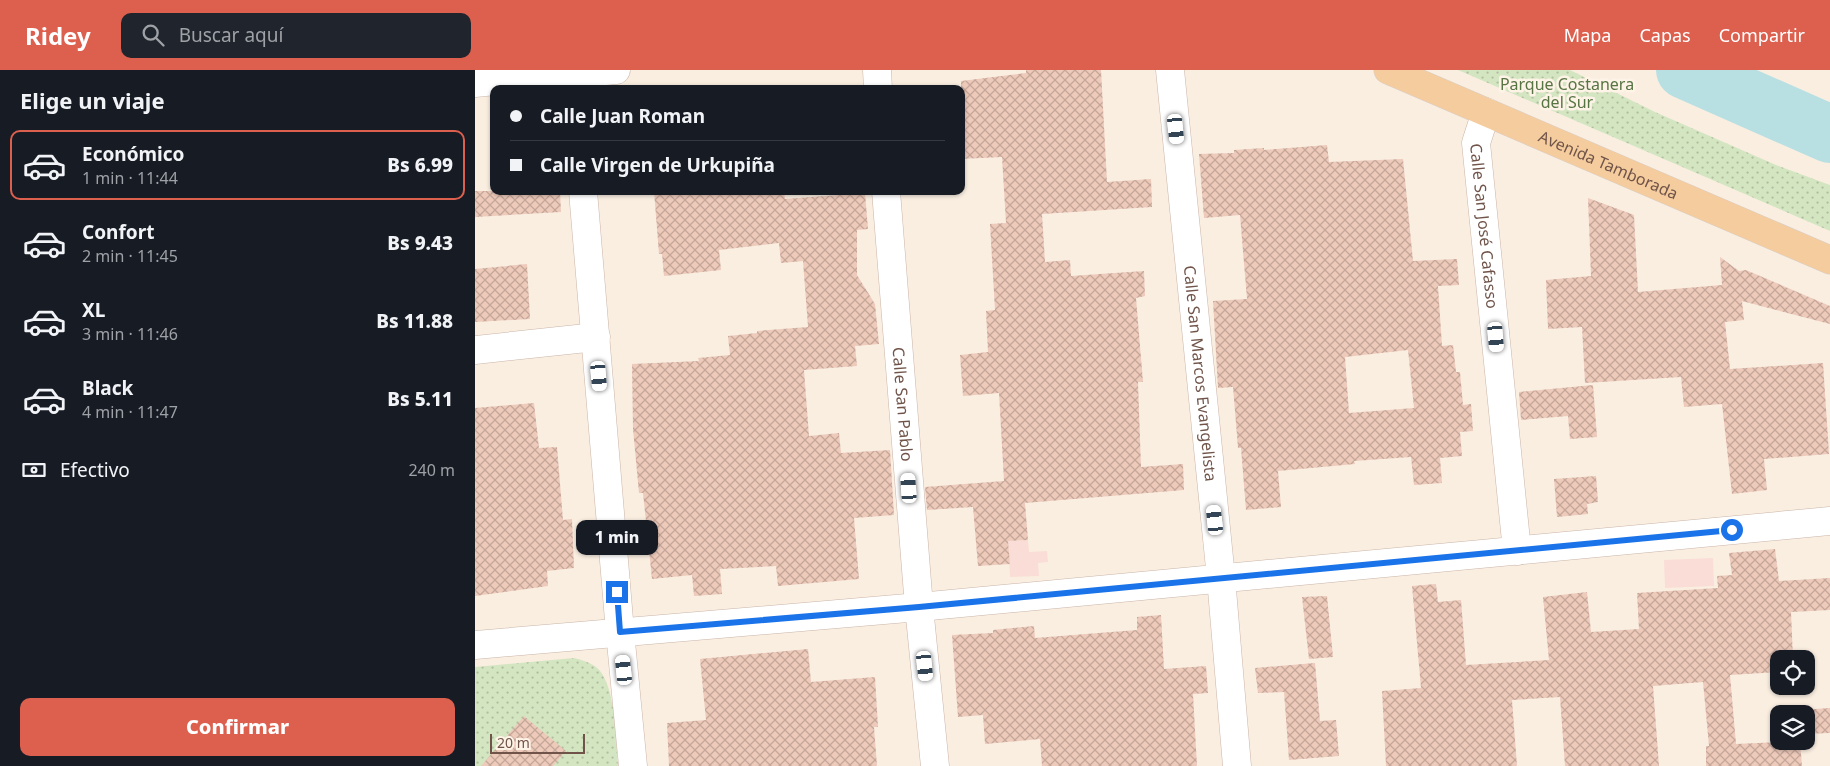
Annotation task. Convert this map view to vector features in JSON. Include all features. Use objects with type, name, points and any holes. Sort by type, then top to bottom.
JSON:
[{"type":"main road","name":"Avenida Tamborada","points":[[1388,70],[1830,260]]},
{"type":"street","points":[[475,84],[574,78],[616,70]]},
{"type":"street","points":[[877,70],[879,85]]},
{"type":"street","name":"Calle San Marcos Evangelista","points":[[1170,70],[1221,578],[1237,766]]},
{"type":"street","name":"Calle San José Cafasso","points":[[1486,112],[1476,142],[1517,551]]},
{"type":"street","points":[[583,195],[633,766]]},
{"type":"street","name":"Calle San Pablo","points":[[886,195],[919,607],[935,766]]},
{"type":"street","points":[[475,350],[596,337]]},
{"type":"street","points":[[475,644],[919,607],[1830,521]]},
{"type":"shaded area","points":[[1028,540],[1029,552],[1047,551],[1048,562],[1038,563],[1039,576],[1010,577],[1008,541]]},
{"type":"shaded area","points":[[1713,558],[1714,586],[1665,588],[1664,560]]},
{"type":"green space","name":"Parque Costanera del Sur","points":[[1458,70],[1570,70],[1655,112],[1776,165],[1830,185],[1830,231]]},
{"type":"green space","points":[[574,658],[596,667],[608,685],[614,713],[618,766],[475,766],[475,667]]},
{"type":"building","points":[[1026,70],[1101,70],[1107,182],[1151,179],[1152,207],[1042,214],[1045,262],[1070,260],[1071,276],[1144,271],[1145,296],[1136,298],[1143,382],[1138,382],[1141,467],[1183,464],[1184,490],[1025,503],[1028,540],[1008,541],[1010,564],[978,566],[973,507],[927,510],[925,487],[1004,481],[999,393],[963,396],[960,355],[988,352],[986,311],[995,310],[990,224],[1006,223],[1002,157],[965,159],[965,85],[961,85],[961,81],[1026,73]]},
{"type":"building","points":[[1327,145],[1329,162],[1403,159],[1413,261],[1457,259],[1459,285],[1438,286],[1442,346],[1453,345],[1456,372],[1460,372],[1463,405],[1471,404],[1473,431],[1460,432],[1462,456],[1440,458],[1442,483],[1414,485],[1411,457],[1354,461],[1355,464],[1278,471],[1281,507],[1246,510],[1241,448],[1238,448],[1233,387],[1218,388],[1213,301],[1247,299],[1240,215],[1204,218],[1199,154],[1234,153],[1234,150],[1264,148],[1264,150]],"holes":[[[1408,350],[1414,408],[1349,413],[1345,357]]]},
{"type":"building","points":[[475,191],[490,191],[490,195],[560,195],[561,212],[475,217]]},
{"type":"building","points":[[654,195],[784,195],[785,199],[865,195],[868,229],[857,230],[857,275],[875,304],[879,344],[855,346],[857,366],[804,370],[809,436],[839,433],[841,453],[890,450],[894,515],[854,518],[859,579],[778,586],[776,566],[720,569],[722,594],[694,596],[692,575],[652,579],[643,493],[639,493],[633,429],[632,364],[699,361],[698,358],[730,355],[728,336],[757,333],[757,331],[808,327],[803,261],[781,263],[779,243],[719,250],[721,270],[664,276],[662,254],[659,254]]},
{"type":"building","points":[[1588,198],[1634,215],[1638,292],[1722,285],[1720,257],[1739,271],[1746,270],[1830,306],[1830,324],[1742,301],[1744,320],[1725,322],[1730,369],[1823,363],[1829,454],[1764,459],[1767,490],[1732,494],[1722,404],[1684,407],[1681,377],[1585,383],[1582,327],[1548,329],[1546,280],[1591,276]]},
{"type":"building","points":[[527,264],[530,319],[475,322],[475,269]]},
{"type":"building","points":[[1593,385],[1597,437],[1570,439],[1568,416],[1521,420],[1519,392]]},
{"type":"building","points":[[534,403],[539,448],[557,447],[563,520],[572,519],[574,568],[547,571],[548,586],[475,596],[475,408]]},
{"type":"building","points":[[1596,476],[1598,502],[1587,504],[1588,514],[1557,517],[1554,479]]},
{"type":"building","points":[[1775,549],[1779,581],[1830,578],[1830,610],[1791,612],[1793,650],[1770,650],[1770,673],[1730,675],[1736,744],[1770,742],[1770,750],[1801,750],[1802,766],[1706,766],[1706,746],[1709,746],[1703,682],[1653,686],[1659,766],[1565,766],[1560,697],[1512,700],[1517,766],[1386,766],[1382,691],[1421,688],[1412,586],[1436,584],[1438,602],[1461,600],[1466,665],[1549,660],[1543,597],[1587,592],[1591,632],[1639,629],[1637,593],[1718,588],[1717,576],[1732,575],[1729,553]]},
{"type":"building","points":[[1327,596],[1333,657],[1309,659],[1302,597]]},
{"type":"building","points":[[1161,615],[1164,669],[1206,666],[1208,693],[1193,694],[1197,766],[1042,766],[1040,739],[985,744],[983,715],[958,717],[952,635],[993,633],[993,630],[1034,626],[1035,638],[1137,630],[1137,617]]},
{"type":"building","points":[[808,649],[811,682],[875,677],[878,727],[874,727],[877,766],[669,766],[667,723],[706,720],[700,659]]},
{"type":"building","points":[[1315,663],[1320,721],[1336,720],[1339,756],[1289,760],[1284,692],[1258,693],[1255,668]]},
{"type":"building","points":[[1830,708],[1830,733],[1815,734],[1815,709]]},
{"type":"building","points":[[524,716],[566,751],[553,766],[481,766]]},
{"type":"waterway","points":[[1685,70],[1830,134]]},
{"type":"route","points":[[617,592],[620,632],[919,607],[1732,530]]}]
